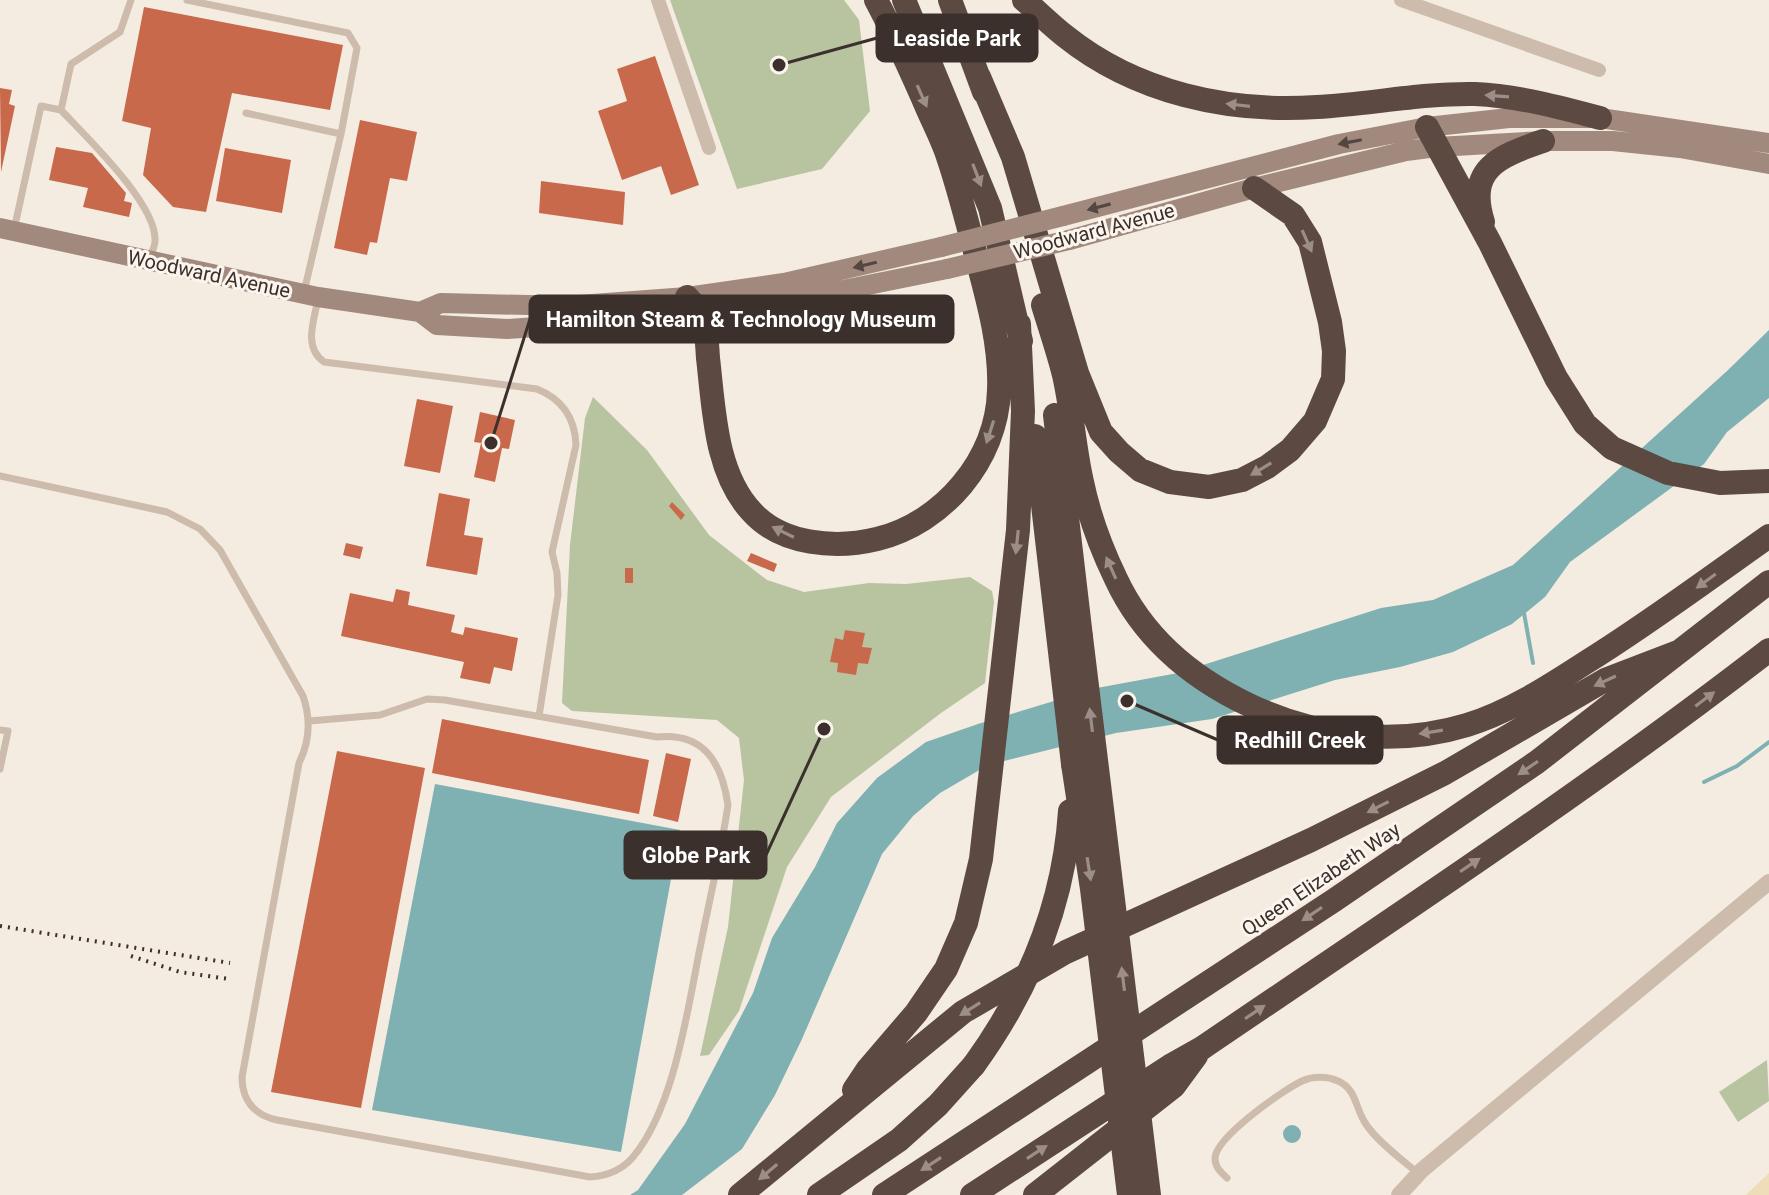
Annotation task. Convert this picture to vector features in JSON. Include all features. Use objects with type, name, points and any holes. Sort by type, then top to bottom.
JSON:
[{"type":"highway","points":[[694,306],[720,445],[732,484],[753,514],[765,523],[797,539],[815,543],[872,540],[910,527],[948,500],[967,480],[982,453],[1000,392],[995,341],[984,287],[949,158],[903,52],[876,0]]},
{"type":"highway","points":[[904,0],[990,208],[1019,324],[1031,397],[1073,764],[1092,889],[1129,1195]]},
{"type":"highway","points":[[950,0],[1013,157],[1077,373],[1101,432],[1140,470],[1170,482],[1209,487],[1242,480],[1267,467],[1290,450],[1315,421],[1333,379],[1334,351],[1330,322],[1310,242],[1293,215],[1254,188]]},
{"type":"highway","points":[[1024,0],[1066,37],[1104,62],[1156,87],[1206,100],[1242,106],[1287,108],[1484,95],[1522,99],[1600,118]]},
{"type":"highway","points":[[979,77],[1029,239],[1043,305],[1064,376],[1082,482],[1095,533],[1132,609],[1152,634],[1174,658],[1223,692],[1270,715],[1341,734],[1394,737],[1435,733],[1469,724],[1523,700],[1576,669],[1635,632],[1769,536]]},
{"type":"highway","points":[[1432,137],[1490,243],[1556,378],[1585,424],[1612,448],[1668,473],[1709,482],[1769,481]]},
{"type":"highway","points":[[1490,243],[1479,209],[1479,194],[1488,168],[1496,159],[1543,141]]},
{"type":"highway","points":[[1043,305],[1149,1195]]},
{"type":"highway","points":[[841,1110],[868,1069],[916,1013],[946,969],[966,923],[975,885],[990,794],[1022,480],[1019,324]]},
{"type":"highway","name":"Queen Elizabeth Way","points":[[884,1195],[1149,1023],[1511,780],[1769,582]]},
{"type":"highway","points":[[972,1195],[1202,1048],[1572,795],[1769,650]]},
{"type":"highway","points":[[740,1195],[963,1012],[1066,952],[1311,840],[1445,773],[1605,680],[1678,652]]},
{"type":"highway","points":[[819,1195],[899,1140],[938,1105],[999,1031],[1040,949],[1055,906],[1067,850],[1073,764]]},
{"type":"highway","points":[[1035,1195],[1174,1086],[1202,1048]]},
{"type":"main road","name":"Woodward Avenue","points":[[7,230],[311,296],[420,312],[437,325],[507,329],[694,306],[784,302],[947,269],[1406,151],[1432,137],[1509,118],[1600,118],[1769,143]]},
{"type":"main road","name":"Woodward Avenue","points":[[694,306],[941,247],[1339,144],[1432,137],[1613,141],[1680,148],[1769,164]]},
{"type":"street","points":[[658,0],[709,148]]},
{"type":"street","points":[[1401,0],[1599,70]]},
{"type":"street","points":[[1399,1195],[1419,1174],[1769,882]]},
{"type":"lane","points":[[61,110],[71,64],[120,32],[131,0]]},
{"type":"lane","points":[[187,0],[348,33],[357,48],[311,296],[311,344],[315,355],[324,362],[537,389],[552,396],[569,414],[575,429],[576,445],[552,552],[558,595],[539,716]]},
{"type":"lane","points":[[7,230],[41,106],[61,110],[129,186],[150,217],[155,241],[149,261]]},
{"type":"lane","points":[[246,113],[341,134]]},
{"type":"lane","points":[[0,476],[167,512],[200,529],[220,550],[303,696],[309,721],[307,744],[299,763],[242,1077],[247,1101],[254,1110],[271,1119],[597,1176],[616,1171],[632,1158],[666,1092],[681,1039],[728,805],[724,781],[717,765],[706,751],[675,737],[657,737],[427,699],[380,715],[309,721]]},
{"type":"lane","points":[[0,730],[8,731],[0,769]]},
{"type":"lane","points":[[1227,1178],[1215,1162],[1221,1143],[1251,1116],[1302,1081],[1315,1077],[1328,1078],[1351,1089],[1365,1124],[1419,1174]]},
{"type":"green space","points":[[670,0],[844,0],[859,20],[870,111],[822,169],[737,189]]},
{"type":"green space","points":[[593,397],[647,450],[709,535],[767,580],[804,592],[869,583],[906,584],[970,577],[992,591],[994,602],[985,683],[831,797],[787,867],[739,1011],[709,1055],[700,1056],[728,927],[744,780],[739,738],[717,720],[572,711],[562,703],[570,545],[585,418]]},
{"type":"green space","points":[[1767,1060],[1769,1101],[1738,1122],[1719,1092]]},
{"type":"sand","points":[[1769,1173],[1769,1195],[1746,1195]]},
{"type":"water","points":[[1769,330],[1769,398],[1727,432],[1704,464],[1570,562],[1545,597],[1512,624],[1453,652],[1335,680],[1212,719],[1116,733],[988,765],[940,793],[913,816],[882,854],[802,1039],[775,1095],[742,1149],[682,1195],[630,1195],[638,1190],[685,1124],[753,993],[772,938],[815,867],[837,823],[877,778],[926,742],[978,724],[1097,688],[1178,673],[1381,608],[1433,600],[1513,565]]},
{"type":"water","points":[[435,784],[680,830],[621,1152],[372,1110]]},
{"type":"water","points":[[1292,1125],[1301,1134],[1292,1143],[1283,1134]]},
{"type":"building","points":[[144,7],[343,45],[330,110],[232,93],[206,212],[173,207],[143,175],[151,128],[122,121]]},
{"type":"building","points":[[655,56],[699,185],[671,195],[661,166],[622,180],[598,111],[627,101],[617,69]]},
{"type":"building","points":[[0,88],[12,90],[9,104],[15,106],[1,172]]},
{"type":"building","points":[[360,120],[417,132],[407,181],[390,178],[377,243],[370,242],[367,255],[334,248]]},
{"type":"building","points":[[56,147],[92,153],[126,193],[124,201],[132,203],[129,217],[83,207],[88,188],[49,180]]},
{"type":"building","points":[[225,148],[291,160],[282,213],[216,201]]},
{"type":"building","points":[[541,181],[625,192],[623,225],[539,213]]},
{"type":"building","points":[[417,399],[453,406],[440,473],[404,466]]},
{"type":"building","points":[[480,412],[515,420],[509,449],[502,448],[495,482],[474,477],[481,443],[474,442]]},
{"type":"building","points":[[439,493],[470,499],[464,535],[483,538],[477,575],[426,566]]},
{"type":"building","points":[[672,502],[685,515],[681,520],[669,506]]},
{"type":"building","points":[[346,543],[363,547],[360,559],[343,555]]},
{"type":"building","points":[[751,553],[777,564],[774,572],[747,561]]},
{"type":"building","points":[[625,568],[633,568],[633,583],[625,583]]},
{"type":"building","points":[[396,589],[410,592],[408,605],[455,615],[451,632],[463,635],[465,627],[518,638],[512,671],[494,667],[490,684],[460,678],[464,662],[341,636],[350,593],[393,602]]},
{"type":"building","points":[[845,630],[865,633],[862,647],[872,648],[868,664],[858,663],[856,675],[837,672],[838,663],[830,662],[835,638],[843,640]]},
{"type":"building","points":[[442,719],[649,760],[639,814],[432,773]]},
{"type":"building","points":[[337,751],[425,768],[361,1108],[271,1092]]},
{"type":"building","points":[[666,753],[691,759],[678,822],[653,816]]},
{"type":"waterway","points":[[1524,613],[1533,663]]},
{"type":"waterway","points":[[1704,782],[1737,766],[1769,742]]},
{"type":"railway","points":[[0,926],[230,963]]},
{"type":"railway","points":[[131,956],[180,972],[229,979]]},
{"type":"place","name":"Leaside Park","points":[[779,65]]},
{"type":"place","name":"Hamilton Steam & Technology Museum","points":[[491,443]]},
{"type":"place","name":"Redhill Creek","points":[[1127,701]]},
{"type":"place","name":"Globe Park","points":[[824,729]]}]
